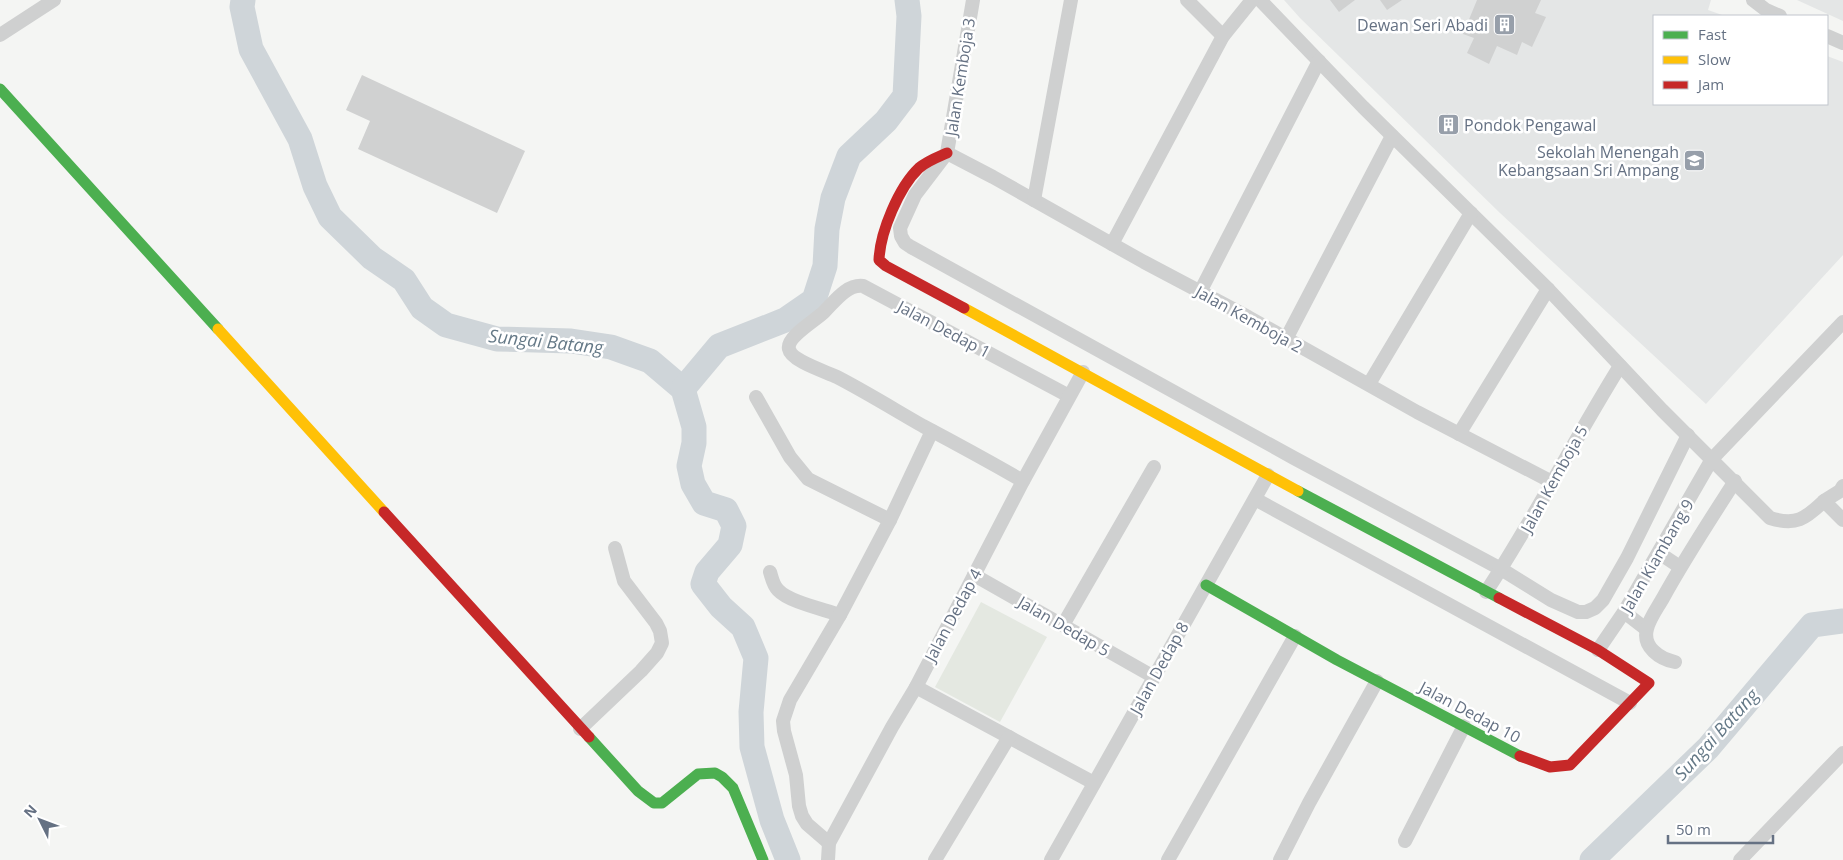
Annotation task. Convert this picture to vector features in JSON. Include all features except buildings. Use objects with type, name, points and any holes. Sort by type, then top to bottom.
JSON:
[{"type":"street","points":[[0,35],[54,0]]},
{"type":"street","name":"Jalan Kemboja 3","points":[[947,153],[973,0]]},
{"type":"street","points":[[1034,200],[1070,0]]},
{"type":"street","points":[[1187,0],[1223,36]]},
{"type":"street","points":[[1112,244],[1223,36],[1252,0]]},
{"type":"street","points":[[1260,0],[1392,136],[1548,289],[1620,366],[1770,518],[1783,522],[1809,515],[1840,491],[1843,486]]},
{"type":"street","points":[[1753,0],[1766,10],[1778,15]]},
{"type":"street","points":[[1828,36],[1843,43]]},
{"type":"street","points":[[1200,292],[1319,62]]},
{"type":"street","points":[[0,89],[580,730],[638,791],[654,803],[662,803],[670,799],[698,774],[715,773],[733,788],[763,860]]},
{"type":"street","points":[[1286,339],[1392,136]]},
{"type":"street","points":[[947,153],[919,168],[903,191],[885,228],[878,251],[879,260],[886,266],[1083,372],[1268,475],[1598,650]]},
{"type":"street","points":[[947,153],[915,195],[900,228],[901,236],[905,243],[1501,569],[1551,600],[1578,612],[1586,612],[1595,608],[1603,600],[1627,558],[1688,434]]},
{"type":"street","name":"Jalan Kemboja 2","points":[[947,153],[1459,434],[1552,482]]},
{"type":"street","points":[[1369,384],[1471,213]]},
{"type":"street","name":"Jalan Dedap 1","points":[[932,431],[837,377],[802,362],[788,349],[792,339],[849,288],[864,286],[1069,396]]},
{"type":"street","points":[[1459,434],[1548,289]]},
{"type":"street","name":"Jalan Kiambang 9","points":[[1598,650],[1624,612],[1712,459],[1843,322]]},
{"type":"street","name":"Jalan Kemboja 5","points":[[1486,592],[1527,528],[1620,366]]},
{"type":"street","name":"Jalan Dedap 4","points":[[828,860],[830,843],[892,727],[916,687],[1023,481],[1083,372]]},
{"type":"street","points":[[756,397],[790,457],[808,479],[890,520]]},
{"type":"street","points":[[830,843],[807,824],[802,816],[799,806],[796,775],[784,732],[783,721],[790,700],[840,615],[890,520],[932,431],[1023,481]]},
{"type":"street","points":[[1063,625],[1154,467]]},
{"type":"street","name":"Jalan Dedap 8","points":[[1051,860],[1268,475]]},
{"type":"street","points":[[1675,662],[1664,660],[1655,653],[1649,645],[1646,629],[1680,567],[1735,481]]},
{"type":"street","points":[[1255,499],[1630,703]]},
{"type":"street","points":[[1824,502],[1843,520]]},
{"type":"street","points":[[580,730],[641,671],[657,653],[662,643],[660,631],[656,623],[624,581],[615,548]]},
{"type":"street","points":[[1659,553],[1680,567]]},
{"type":"street","points":[[770,572],[774,584],[782,593],[796,600],[840,615]]},
{"type":"street","name":"Jalan Dedap 5","points":[[974,574],[1154,677]]},
{"type":"street","name":"Jalan Dedap 10","points":[[1206,585],[1377,681],[1517,755],[1547,767],[1564,767],[1570,764],[1650,683],[1598,650]]},
{"type":"street","points":[[1624,612],[1646,629]]},
{"type":"street","points":[[1168,860],[1295,636]]},
{"type":"street","points":[[1280,860],[1309,803],[1377,681]]},
{"type":"street","points":[[916,687],[1094,783]]},
{"type":"street","points":[[1405,841],[1464,726]]},
{"type":"street","points":[[935,860],[1009,737]]},
{"type":"street","points":[[1740,860],[1843,753]]},
{"type":"shaded area","name":"Sekolah Menengah Kebangsaan Sri Ampang","points":[[1284,0],[1711,0],[1708,10],[1722,15],[1653,15],[1653,105],[1828,105],[1828,56],[1843,62],[1843,255],[1706,404],[1500,213],[1300,18]]},
{"type":"shaded area","points":[[1797,0],[1843,0],[1843,21]]},
{"type":"shaded area","points":[[981,602],[1047,637],[1000,722],[935,687]]},
{"type":"waterway","name":"Sungai Batang","points":[[243,0],[242,7],[251,49],[300,139],[315,186],[330,217],[372,258],[404,280],[422,308],[446,325],[497,339],[571,341],[611,347],[650,361],[683,389],[694,427],[694,443],[689,466],[693,484],[704,503],[726,510],[734,526],[730,545],[707,572],[703,584],[721,607],[743,627],[756,658],[751,712],[752,747],[772,820],[788,860]]},
{"type":"waterway","points":[[683,389],[719,346],[785,320],[814,300],[825,266],[827,229],[833,198],[849,156],[886,121],[905,96],[909,16],[907,0]]},
{"type":"waterway","name":"Sungai Batang","points":[[1592,860],[1708,748],[1812,625],[1843,621]]},
{"type":"traffic: fast","points":[[0,89],[218,329]]},
{"type":"traffic: fast","points":[[1298,491],[1499,598]]},
{"type":"traffic: fast","points":[[1206,585],[1337,660],[1520,756]]},
{"type":"traffic: fast","points":[[589,737],[638,791],[654,803],[662,803],[698,774],[715,773],[722,777],[733,788],[763,860]]},
{"type":"traffic: slow","points":[[964,308],[1298,491]]},
{"type":"traffic: slow","points":[[218,329],[384,512]]},
{"type":"traffic: jam","points":[[947,153],[919,168],[904,186],[887,224],[879,260],[886,266],[964,308]]},
{"type":"traffic: jam","points":[[384,512],[589,737]]},
{"type":"traffic: jam","points":[[1499,598],[1598,650],[1649,683],[1570,765],[1550,767],[1520,756]]},
{"type":"place","name":"Dewan Seri Abadi","points":[[1504,25]]},
{"type":"place","name":"Pondok Pengawal","points":[[1448,125]]},
{"type":"place","name":"Sekolah Menengah Kebangsaan Sri Ampang","points":[[1695,161]]}]
